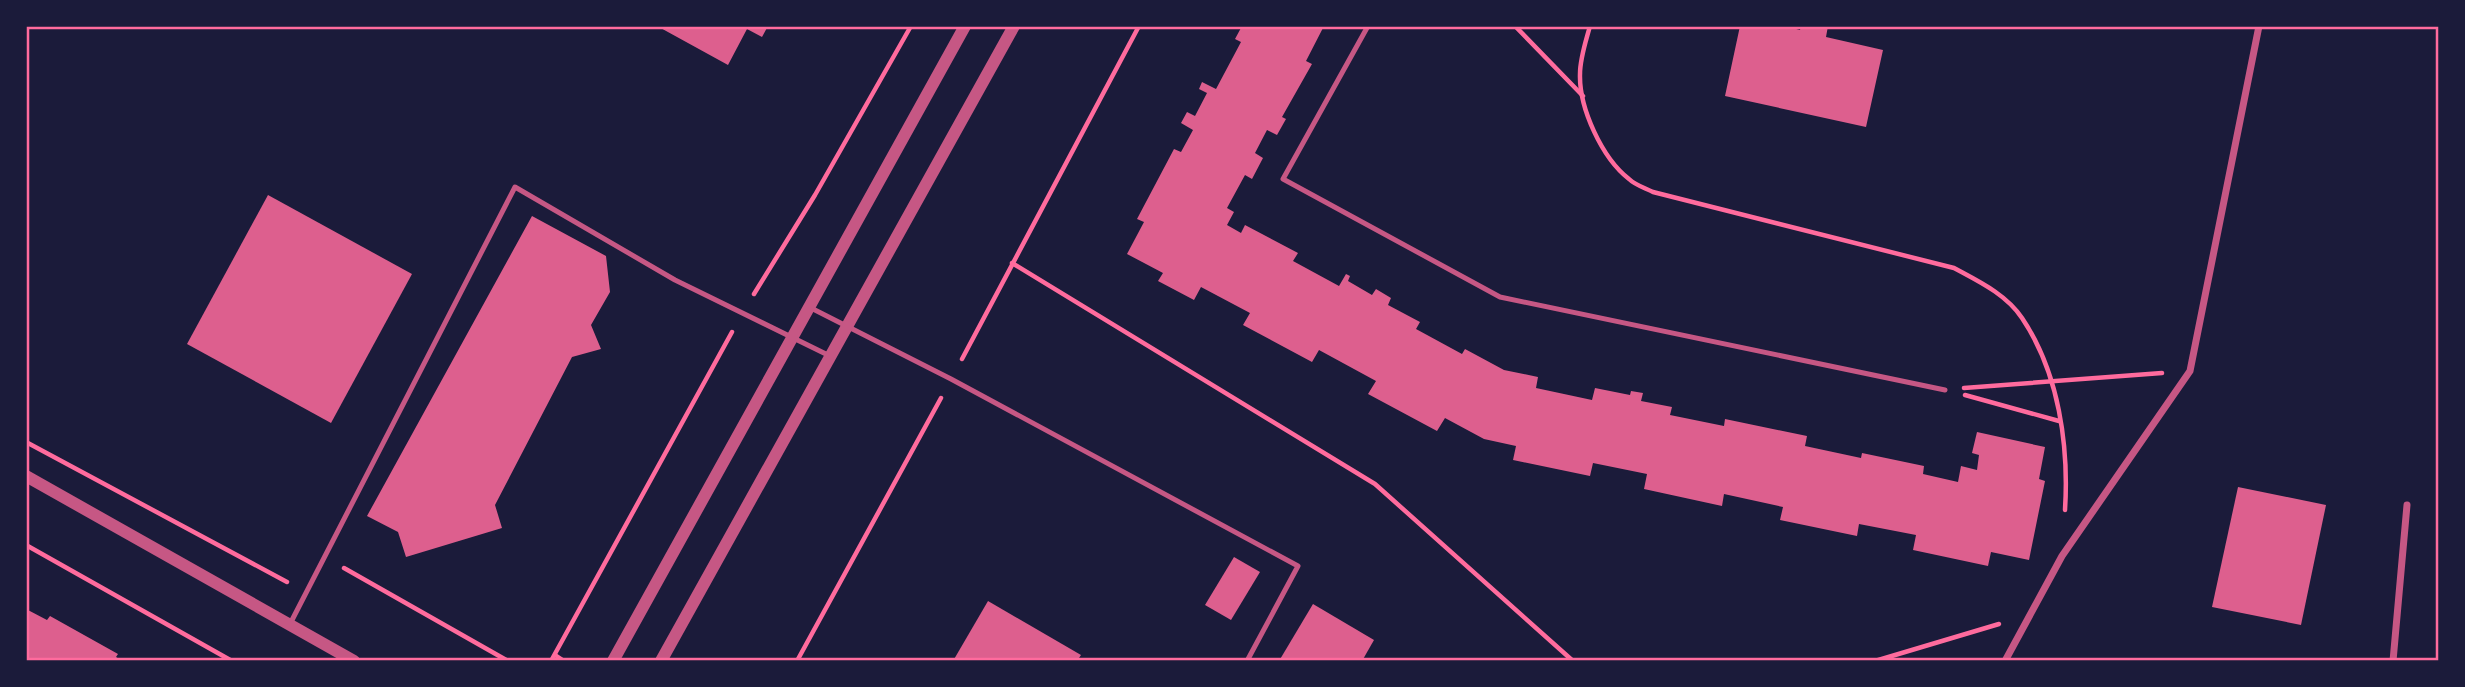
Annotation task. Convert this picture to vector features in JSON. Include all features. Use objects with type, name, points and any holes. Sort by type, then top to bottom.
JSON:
[{"type":"street","points":[[613,661],[965,26]]},
{"type":"street","points":[[661,661],[1014,26]]},
{"type":"street","points":[[2005,661],[2062,556],[2190,372],[2259,26]]},
{"type":"street","points":[[26,476],[354,661]]},
{"type":"street","points":[[2393,661],[2407,505]]},
{"type":"lane","points":[[1368,26],[1283,179],[1500,297],[1945,390]]},
{"type":"lane","points":[[290,624],[515,187],[676,279],[830,356]]},
{"type":"lane","points":[[809,307],[951,379],[1298,566],[1247,661]]},
{"type":"path","points":[[564,661],[553,658],[742,313],[815,195],[911,26]]},
{"type":"path","points":[[797,661],[1139,26]]},
{"type":"path","points":[[1515,26],[1583,97]]},
{"type":"path","points":[[1590,26],[1580,74],[1583,97],[1595,133],[1629,180],[1653,192],[1954,268],[1993,289],[2022,317],[2050,380],[2059,421],[2066,483],[2062,556]]},
{"type":"path","points":[[1012,263],[1375,484],[1573,661]]},
{"type":"path","points":[[1945,390],[2050,380],[2190,372]]},
{"type":"path","points":[[1945,390],[2059,421]]},
{"type":"path","points":[[26,442],[291,584]]},
{"type":"path","points":[[26,545],[232,661]]},
{"type":"path","points":[[325,557],[508,661]]},
{"type":"path","points":[[1875,661],[2030,615]]},
{"type":"building","points":[[657,26],[768,26],[762,37],[747,29],[728,65]]},
{"type":"building","points":[[1242,26],[1324,26],[1306,61],[1312,64],[1282,117],[1286,119],[1277,135],[1267,130],[1255,153],[1263,158],[1252,179],[1245,175],[1227,208],[1234,212],[1227,225],[1241,233],[1245,225],[1298,253],[1293,261],[1339,286],[1346,274],[1350,276],[1348,281],[1372,295],[1376,289],[1391,298],[1388,305],[1420,322],[1416,329],[1462,354],[1465,349],[1504,370],[1538,377],[1536,388],[1592,400],[1595,388],[1630,395],[1631,391],[1643,393],[1641,401],[1672,407],[1670,415],[1724,426],[1725,419],[1807,436],[1805,446],[1861,458],[1862,453],[1924,466],[1923,474],[1958,482],[1961,466],[1977,470],[1979,455],[1972,453],[1977,432],[2045,447],[2039,479],[2045,481],[2029,560],[1991,552],[1988,566],[1913,550],[1916,535],[1859,524],[1857,536],[1780,520],[1783,507],[1724,494],[1722,506],[1644,489],[1647,474],[1593,463],[1590,476],[1513,460],[1516,446],[1484,439],[1445,418],[1437,431],[1368,394],[1376,381],[1319,350],[1312,362],[1243,325],[1250,313],[1201,287],[1194,300],[1158,281],[1163,273],[1127,254],[1144,222],[1137,219],[1174,149],[1181,152],[1193,130],[1181,123],[1187,112],[1195,116],[1207,93],[1199,89],[1202,82],[1216,89],[1241,42],[1235,39]]},
{"type":"building","points":[[1740,26],[1785,26],[1800,30],[1801,26],[1828,26],[1826,37],[1883,50],[1866,127],[1725,96]]},
{"type":"building","points":[[268,195],[412,274],[331,423],[187,344]]},
{"type":"building","points":[[532,216],[606,256],[610,292],[591,325],[601,349],[572,357],[495,505],[502,528],[406,557],[398,532],[367,516]]},
{"type":"building","points":[[2238,487],[2326,505],[2301,625],[2212,607]]},
{"type":"building","points":[[1234,557],[1260,572],[1231,620],[1205,605]]},
{"type":"building","points":[[988,601],[1081,655],[1077,661],[953,661]]},
{"type":"building","points":[[1313,604],[1374,640],[1362,661],[1279,661]]},
{"type":"building","points":[[26,609],[47,620],[50,616],[118,654],[116,657],[122,661],[26,661]]}]
